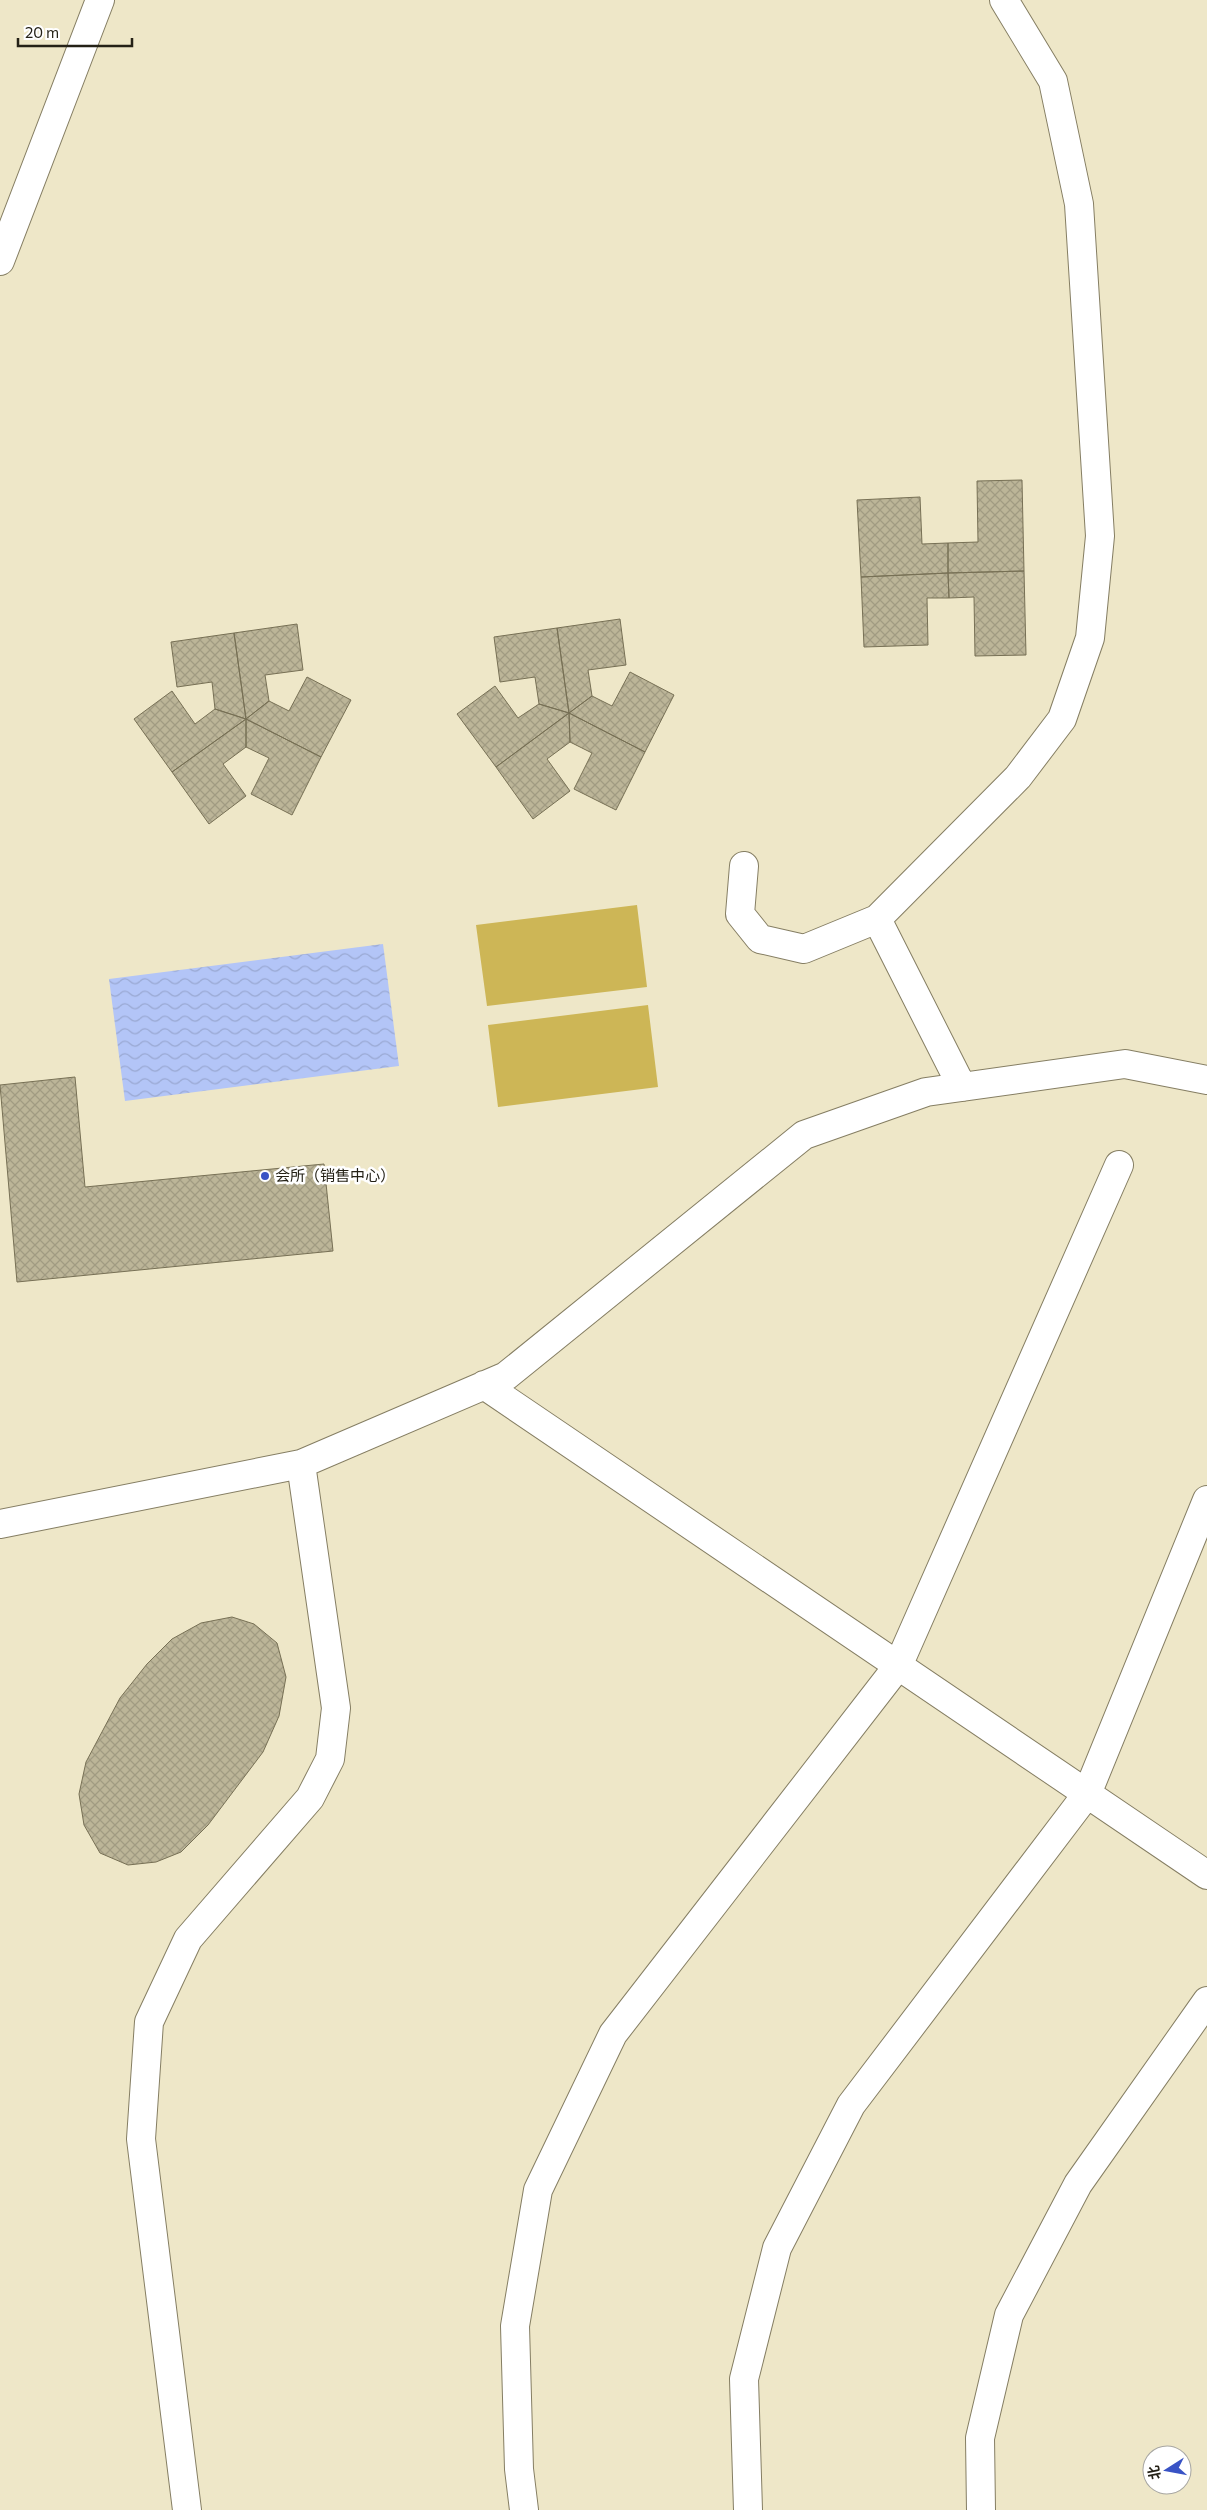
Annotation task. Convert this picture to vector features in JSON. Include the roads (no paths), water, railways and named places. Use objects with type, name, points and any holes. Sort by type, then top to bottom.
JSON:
[{"type":"street","points":[[0,261],[100,0]]},
{"type":"street","points":[[744,866],[740,914],[760,940],[804,949],[876,919],[1018,777],[1062,719],[1090,638],[1100,536],[1079,204],[1053,81],[1004,0]]},
{"type":"street","points":[[876,919],[962,1087]]},
{"type":"street","points":[[0,1524],[301,1464],[506,1376],[804,1135],[926,1092],[1125,1064],[1207,1080]]},
{"type":"street","points":[[524,2510],[519,2469],[515,2326],[538,2190],[613,2034],[898,1666],[1119,1164]]},
{"type":"street","points":[[484,1385],[1207,1875]]},
{"type":"street","points":[[187,2510],[141,2139],[149,2022],[188,1939],[310,1798],[330,1759],[336,1708],[301,1464]]},
{"type":"street","points":[[748,2510],[744,2379],[776,2248],[851,2105],[1087,1794],[1207,1500]]},
{"type":"street","points":[[981,2510],[980,2438],[1009,2315],[1078,2184],[1207,2001]]},
{"type":"water","points":[[383,944],[399,1066],[125,1101],[109,979]]},
{"type":"place","name":"会所（销售中心）","points":[[265,1176]]}]
